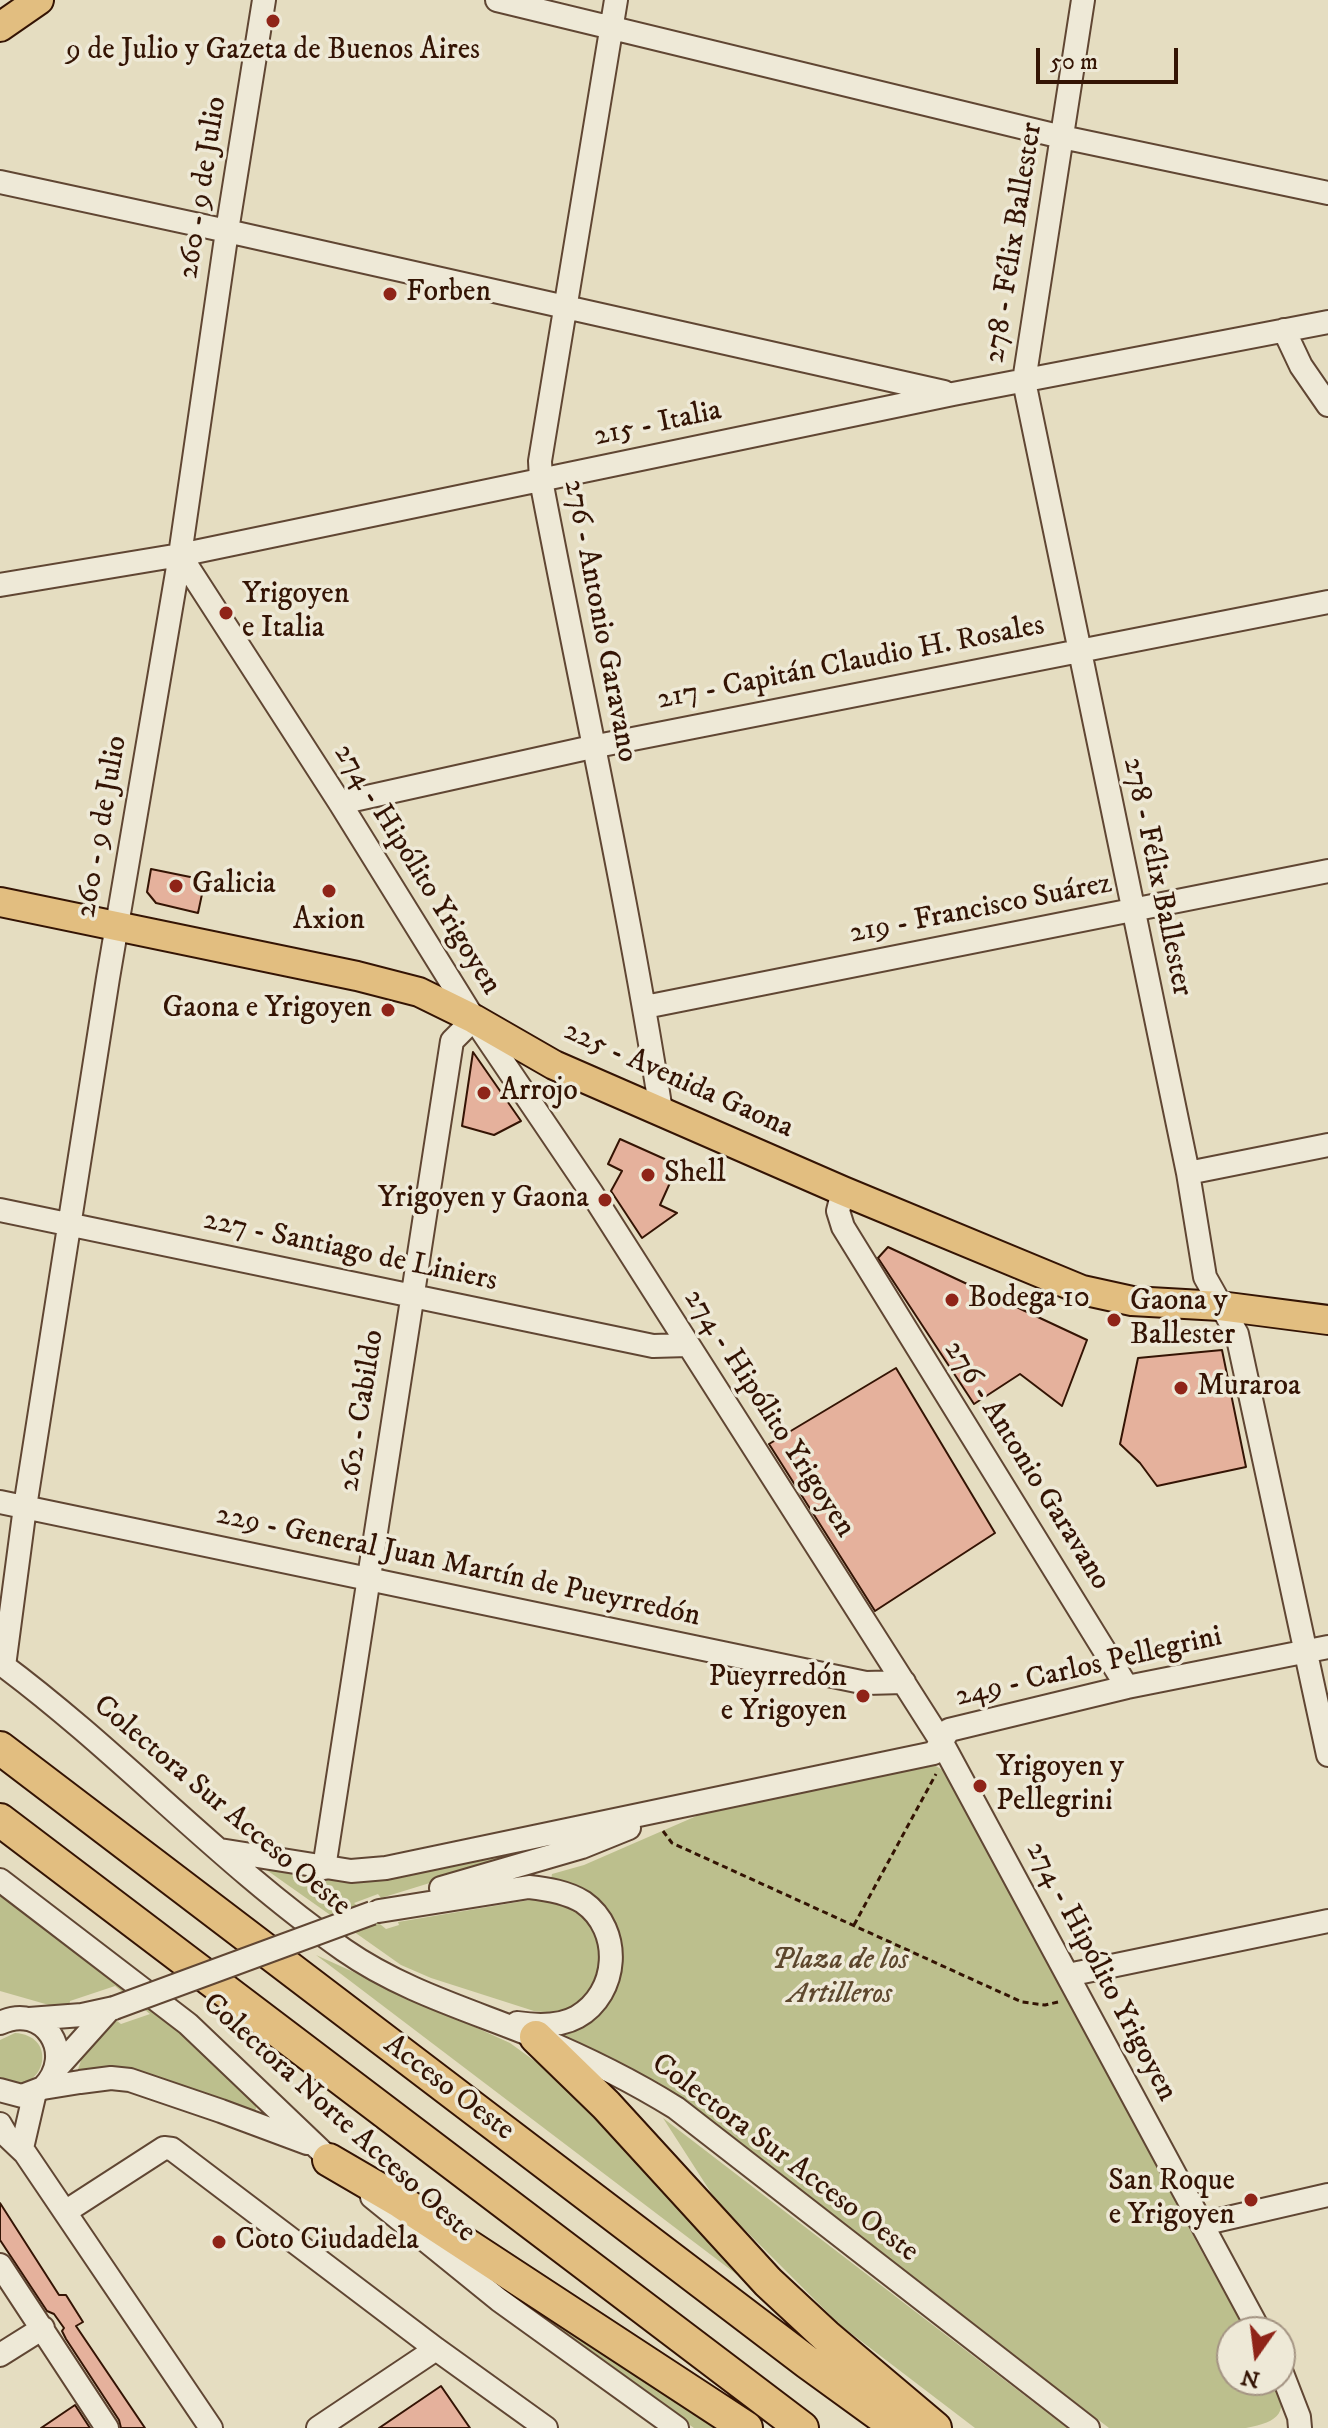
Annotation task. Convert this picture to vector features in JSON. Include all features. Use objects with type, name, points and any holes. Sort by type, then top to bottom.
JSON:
[{"type":"highway","name":"Acceso Oeste","points":[[0,1748],[898,2428]]},
{"type":"highway","name":"Acceso Oeste","points":[[0,1820],[802,2428]]},
{"type":"highway","points":[[536,2037],[606,2105],[768,2282],[935,2428]]},
{"type":"highway","points":[[322,2153],[746,2428]]},
{"type":"main road","points":[[0,27],[39,0]]},
{"type":"main road","name":"225 - Avenida Gaona","points":[[0,902],[419,992],[474,1019],[554,1065],[843,1191],[1082,1290],[1132,1301],[1220,1306],[1328,1320]]},
{"type":"street","name":"260 - 9 de Julio","points":[[2,1664],[116,925],[180,555],[264,0]]},
{"type":"street","points":[[497,0],[1062,137],[1328,193]]},
{"type":"street","name":"276 - Antonio Garavano","points":[[616,0],[540,461],[541,480],[592,747],[645,1007],[661,1111]]},
{"type":"street","name":"278 - Félix Ballester","points":[[1083,0],[1024,381],[1188,1173],[1205,1277],[1237,1334],[1317,1649],[1328,1755]]},
{"type":"street","points":[[0,182],[953,394]]},
{"type":"street","name":"215 - Italia","points":[[0,585],[180,555],[953,394],[1328,322]]},
{"type":"street","points":[[1284,330],[1301,366],[1328,405]]},
{"type":"street","name":"274 - Hipólito Yrigoyen","points":[[180,555],[340,803],[474,1019],[591,1192],[941,1741],[1068,1987],[1251,2316]]},
{"type":"street","name":"217 - Capitán Claudio H. Rosales","points":[[340,803],[592,747],[1328,602]]},
{"type":"street","name":"219 - Francisco Suárez","points":[[645,1007],[1328,871]]},
{"type":"street","name":"262 - Cabildo","points":[[324,1868],[452,1041],[474,1019]]},
{"type":"street","points":[[1188,1173],[1328,1145]]},
{"type":"street","name":"276 - Antonio Garavano","points":[[843,1191],[838,1211],[843,1227],[1127,1687]]},
{"type":"street","name":"227 - Santiago de Liniers","points":[[0,1210],[653,1346],[688,1345]]},
{"type":"street","name":"229 - General Juan Martín de Pueyrredón","points":[[0,1502],[866,1683],[904,1682]]},
{"type":"street","name":"249 - Carlos Pellegrini","points":[[215,1849],[324,1868],[378,1870],[934,1753],[949,1730],[1127,1687],[1317,1649]]},
{"type":"street","name":"Colectora Sur Acceso Oeste","points":[[2,1664],[93,1738],[215,1849],[343,1949],[413,1990],[536,2037],[609,2070],[676,2108],[1088,2428]]},
{"type":"street","name":"249 - Carlos Pellegrini","points":[[12,2017],[55,2018],[112,2009],[434,1890],[582,1847],[687,1805]]},
{"type":"street","name":"Colectora Norte Acceso Oeste","points":[[0,1880],[188,2024],[322,2153],[439,2254],[677,2428]]},
{"type":"street","points":[[376,1912],[529,1887],[568,1895],[598,1916],[608,1933],[612,1956],[603,1992],[586,2011],[575,2018],[548,2025],[485,2018]]},
{"type":"street","points":[[1068,1987],[1328,1921]]},
{"type":"street","name":"249 - Carlos Pellegrini","points":[[39,2090],[112,2009]]},
{"type":"street","points":[[12,2017],[48,2030],[58,2055],[56,2069]]},
{"type":"street","points":[[0,2090],[22,2096],[39,2090],[111,2078],[130,2080],[192,2100],[322,2153]]},
{"type":"street","points":[[22,2148],[39,2090]]},
{"type":"street","points":[[0,2124],[7,2136],[22,2148],[211,2428]]},
{"type":"street","points":[[65,2212],[164,2148],[172,2149],[436,2349],[546,2428]]},
{"type":"street","points":[[1202,2224],[1328,2195]]},
{"type":"street","points":[[0,2265],[107,2428]]},
{"type":"street","points":[[0,2355],[43,2328]]},
{"type":"street","points":[[318,2428],[436,2349]]},
{"type":"street","points":[[1291,2396],[1300,2428]]},
{"type":"path","points":[[854,1925],[940,1767]]},
{"type":"path","points":[[662,1831],[672,1843],[1022,2002],[1045,2005],[1068,1987]]},
{"type":"green space","name":"Plaza de los Artilleros","points":[[927,1764],[950,1774],[1237,2316],[1216,2316],[1216,2396],[1280,2396],[1281,2408],[1274,2419],[1246,2428],[1109,2428],[671,2092],[612,2060],[553,2035],[581,2025],[616,1926],[597,1901],[581,1890],[551,1879],[552,1874],[584,1865],[708,1811]]},
{"type":"green space","points":[[612,1827],[381,1898],[378,1894],[354,1903],[386,1929],[399,1925],[398,1922],[548,1897],[574,1907],[589,1919],[599,1934],[601,1962],[595,1980],[584,1997],[570,2007],[554,2012],[534,2011],[431,1978],[401,1965],[251,1859],[319,1875]]},
{"type":"green space","points":[[0,1891],[194,2042],[257,2106],[255,2111],[77,2073],[86,2049],[101,2029],[117,2021],[121,2024],[150,2014],[115,1986],[70,2001],[69,2007],[49,2005],[0,1991]]},
{"type":"green space","points":[[316,1955],[510,2043],[587,2099],[748,2283]]},
{"type":"green space","points":[[15,2033],[30,2037],[39,2045],[42,2055],[41,2066],[35,2076],[26,2082],[14,2083],[0,2077],[0,2040]]},
{"type":"green space","points":[[663,2118],[1067,2428],[975,2428],[840,2325],[717,2202]]},
{"type":"green space","points":[[398,2209],[729,2428],[694,2428],[510,2299]]},
{"type":"building","name":"Galicia","points":[[151,869],[205,880],[198,913],[156,903],[147,892]]},
{"type":"building","name":"Arrojo","points":[[473,1052],[521,1121],[494,1135],[462,1126]]},
{"type":"building","points":[[620,1139],[678,1165],[660,1205],[677,1213],[642,1238],[611,1191],[622,1171],[608,1164]]},
{"type":"building","name":"Bodega 10","points":[[888,1247],[1087,1340],[1062,1406],[1020,1374],[974,1404],[878,1258]]},
{"type":"building","name":"Muraroa","points":[[1222,1350],[1246,1467],[1157,1486],[1140,1463],[1120,1444],[1138,1358]]},
{"type":"building","points":[[896,1368],[995,1533],[875,1611],[769,1444]]},
{"type":"building","points":[[0,2203],[59,2295],[66,2295],[83,2322],[76,2326],[145,2428],[121,2428],[119,2420],[66,2339],[62,2331],[64,2328],[54,2314],[47,2311],[0,2240]]},
{"type":"building","points":[[441,2386],[470,2428],[379,2428]]},
{"type":"building","points":[[75,2405],[90,2428],[41,2428]]},
{"type":"place","name":"9 de Julio y Gazeta de Buenos Aires","points":[[273,21]]},
{"type":"place","name":"Forben","points":[[390,294]]},
{"type":"place","name":"Yrigoyen e Italia","points":[[226,613]]},
{"type":"place","name":"Galicia","points":[[176,886]]},
{"type":"place","name":"Axion","points":[[329,891]]},
{"type":"place","name":"Gaona e Yrigoyen","points":[[388,1010]]},
{"type":"place","name":"Arrojo","points":[[484,1093]]},
{"type":"place","name":"Shell","points":[[648,1175]]},
{"type":"place","name":"Yrigoyen y Gaona","points":[[605,1200]]},
{"type":"place","name":"Bodega 10","points":[[952,1300]]},
{"type":"place","name":"Gaona y Ballester","points":[[1114,1320]]},
{"type":"place","name":"Muraroa","points":[[1181,1388]]},
{"type":"place","name":"Pueyrredón e Yrigoyen","points":[[863,1696]]},
{"type":"place","name":"Yrigoyen y Pellegrini","points":[[980,1786]]},
{"type":"place","name":"San Roque e Yrigoyen","points":[[1251,2200]]},
{"type":"place","name":"Coto Ciudadela","points":[[219,2242]]}]
